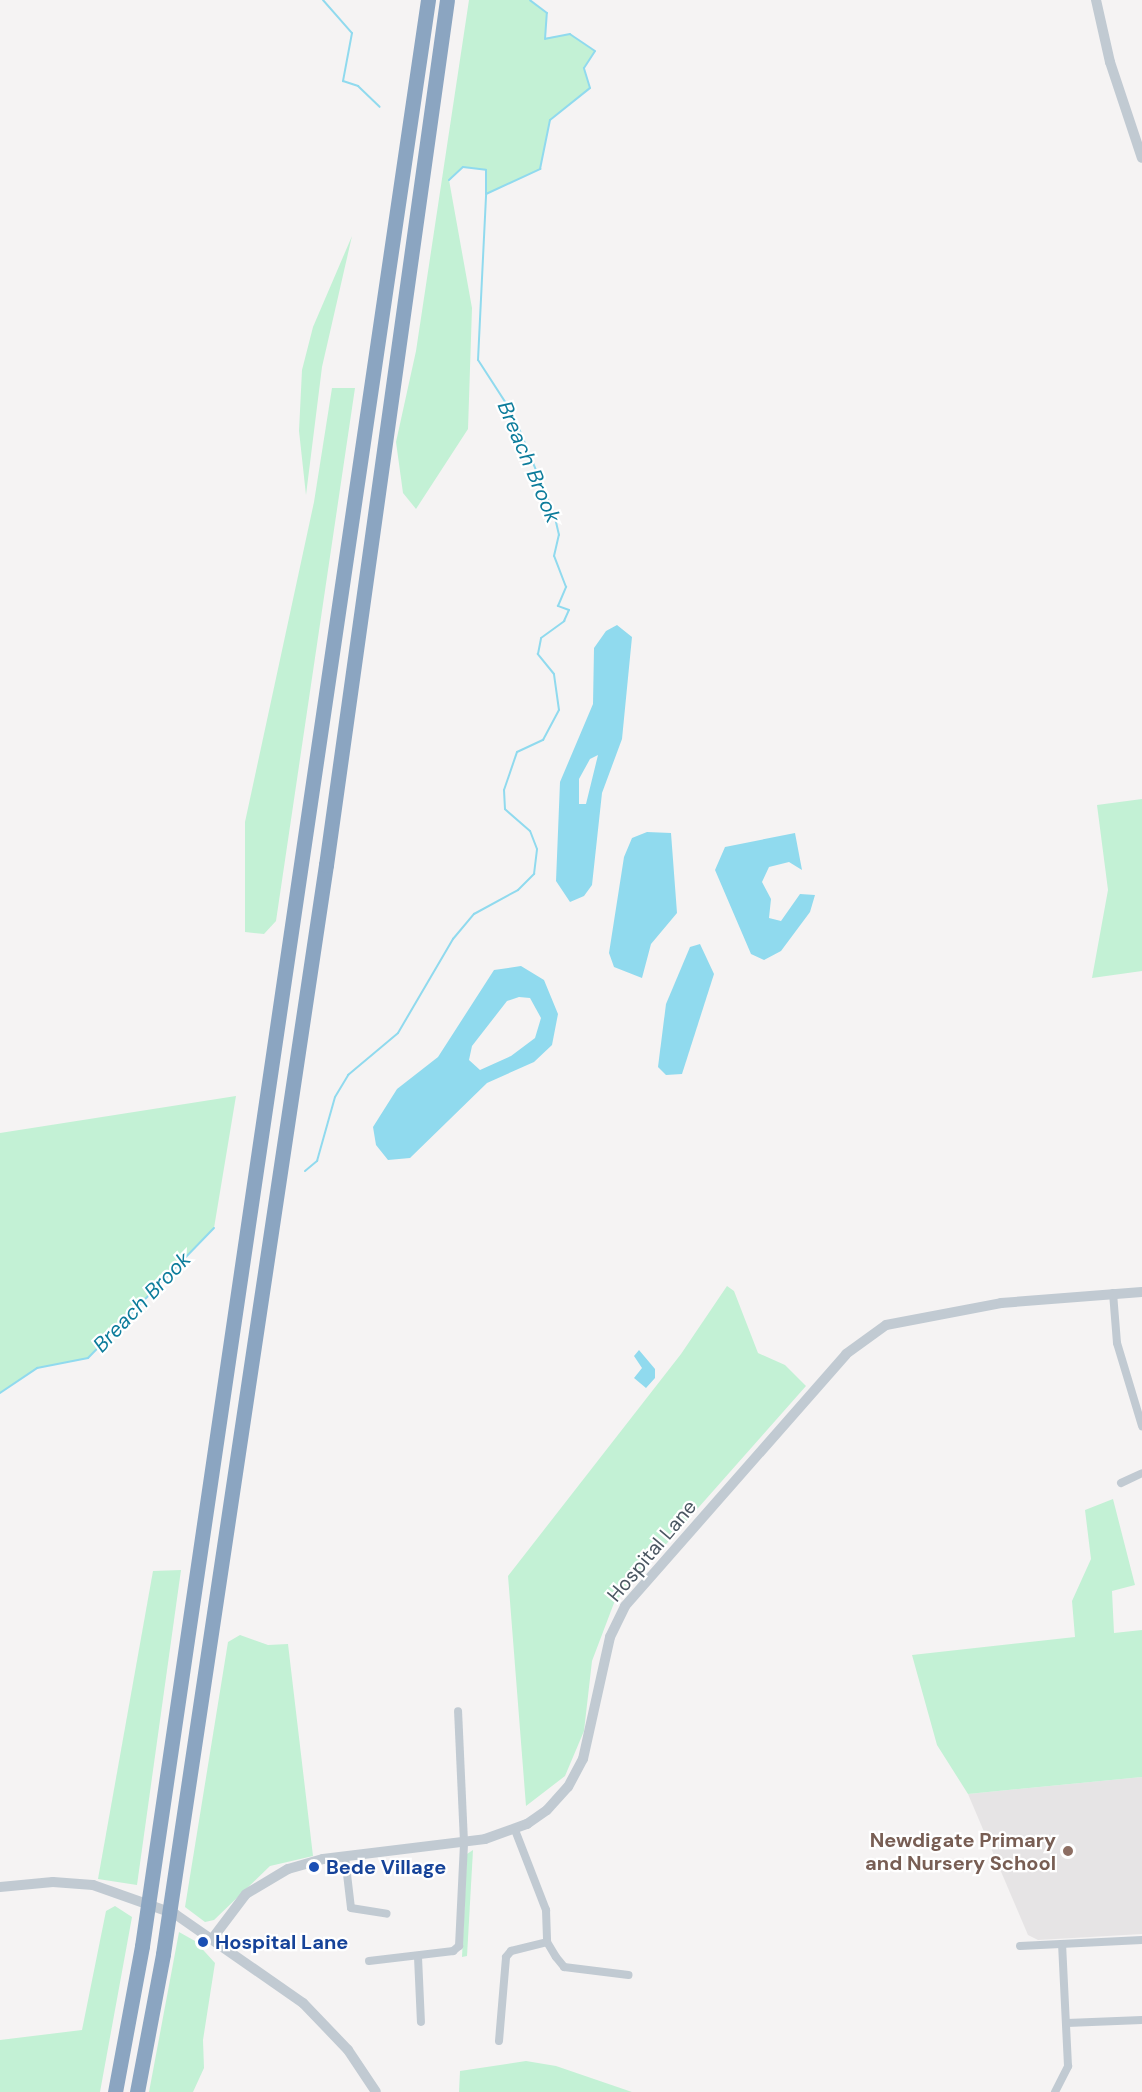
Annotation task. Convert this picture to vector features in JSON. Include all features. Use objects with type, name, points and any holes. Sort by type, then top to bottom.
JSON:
[{"type":"highway","points":[[115,2092],[142,1946],[428,0]]},
{"type":"highway","points":[[137,2092],[163,1954],[327,865],[447,0]]},
{"type":"street","points":[[1096,0],[1110,62],[1142,158]]},
{"type":"street","name":"Hospital Lane","points":[[212,1939],[235,1906],[262,1881],[306,1863],[464,1842],[514,1830],[547,1810],[576,1774],[591,1733],[610,1637],[625,1606],[846,1354],[903,1318],[1001,1303],[1142,1292]]},
{"type":"street","points":[[1113,1293],[1117,1343],[1141,1422]]},
{"type":"street","points":[[1121,1483],[1142,1473]]},
{"type":"street","points":[[369,1961],[418,1957],[459,1946],[464,1842],[458,1712]]},
{"type":"street","points":[[514,1830],[546,1910],[547,1942],[564,1966],[629,1975]]},
{"type":"street","points":[[345,1857],[351,1908],[387,1914]]},
{"type":"street","points":[[0,1887],[52,1882],[102,1887],[133,1896],[188,1922],[313,2012],[360,2067],[376,2092]]},
{"type":"street","points":[[1020,1946],[1142,1940]]},
{"type":"street","points":[[499,2041],[506,1957],[518,1949],[547,1942]]},
{"type":"street","points":[[1055,2092],[1068,2066],[1062,1944]]},
{"type":"street","points":[[418,1957],[421,2022]]},
{"type":"street","points":[[1066,2024],[1142,2020]]},
{"type":"shaded area","name":"Newdigate Primary and Nursery School","points":[[1142,1777],[1142,1934],[1038,1940],[1028,1935],[968,1794]]},
{"type":"green space","points":[[469,0],[530,0],[547,13],[545,38],[570,34],[595,51],[584,68],[590,88],[550,120],[540,169],[486,194],[485,170],[463,167],[449,180],[472,308],[468,429],[416,509],[403,493],[396,442],[416,351]]},
{"type":"green space","points":[[352,236],[322,367],[306,495],[299,431],[302,370],[313,327]]},
{"type":"green space","points":[[332,388],[355,388],[276,921],[264,934],[245,932],[245,822],[314,502]]},
{"type":"green space","points":[[1142,799],[1142,971],[1092,978],[1108,890],[1097,805]]},
{"type":"green space","points":[[236,1096],[214,1228],[88,1358],[37,1368],[0,1393],[0,1133]]},
{"type":"green space","points":[[727,1286],[734,1291],[758,1353],[785,1365],[806,1386],[614,1603],[592,1661],[584,1731],[565,1776],[526,1806],[508,1576],[681,1354]]},
{"type":"green space","points":[[1113,1499],[1135,1585],[1112,1591],[1114,1633],[1142,1630],[1142,1777],[968,1794],[937,1745],[912,1655],[1075,1637],[1072,1601],[1091,1559],[1085,1510]]},
{"type":"green space","points":[[181,1570],[137,1885],[98,1879],[153,1571]]},
{"type":"green space","points":[[240,1635],[268,1645],[288,1644],[313,1856],[270,1866],[214,1920],[205,1922],[185,1907],[228,1642]]},
{"type":"green space","points":[[473,1850],[467,1956],[462,1957],[467,1854]]},
{"type":"green space","points":[[115,1906],[132,1917],[100,2092],[0,2092],[0,2040],[82,2030],[106,1911]]},
{"type":"green space","points":[[179,1932],[195,1941],[215,1963],[203,2040],[204,2068],[193,2092],[149,2092]]},
{"type":"green space","points":[[526,2061],[556,2066],[632,2092],[459,2092],[460,2071]]},
{"type":"water","points":[[617,625],[632,637],[622,739],[602,793],[592,885],[584,896],[570,902],[556,881],[560,782],[593,704],[594,648],[606,631]],"holes":[[[598,755],[586,804],[579,804],[579,779],[590,759]]]},
{"type":"water","points":[[647,832],[671,833],[677,913],[651,944],[642,978],[614,967],[609,953],[624,857],[632,838]]},
{"type":"water","points":[[795,833],[802,870],[789,862],[769,867],[762,882],[771,899],[769,918],[781,921],[800,894],[815,895],[810,912],[781,951],[764,960],[751,954],[715,870],[725,847]]},
{"type":"water","points":[[700,944],[714,974],[682,1074],[666,1075],[658,1067],[666,1004],[690,947]]},
{"type":"water","points":[[521,966],[544,980],[558,1014],[552,1045],[534,1062],[487,1083],[410,1158],[388,1160],[376,1145],[373,1127],[397,1089],[438,1057],[494,970]],"holes":[[[519,997],[530,998],[541,1018],[535,1038],[511,1056],[480,1070],[469,1060],[472,1046],[507,1001]]]},
{"type":"water","points":[[639,1350],[655,1369],[655,1378],[646,1388],[634,1378],[642,1368],[634,1356]]},
{"type":"waterway","points":[[323,0],[352,33],[343,81],[358,86],[380,107]]},
{"type":"waterway","name":"Breach Brook","points":[[305,1171],[317,1161],[335,1097],[348,1075],[398,1033],[453,939],[474,914],[518,890],[534,874],[537,849],[530,831],[505,809],[504,790],[517,752],[543,740],[559,710],[554,674],[538,654],[541,638],[564,621],[569,610],[558,606],[566,587],[554,556],[559,535],[554,514],[513,414],[478,360],[486,194],[540,169],[550,120],[590,88],[584,68],[595,51],[570,34],[545,39],[547,13],[530,0]]},
{"type":"waterway","points":[[449,180],[463,167],[486,170],[486,194]]},
{"type":"waterway","name":"Breach Brook","points":[[0,1393],[37,1368],[88,1358],[214,1228]]},
{"type":"place","name":"Newdigate Primary and Nursery School","points":[[1068,1851]]},
{"type":"place","name":"Bede Village","points":[[314,1867]]},
{"type":"place","name":"Hospital Lane","points":[[203,1942]]}]
